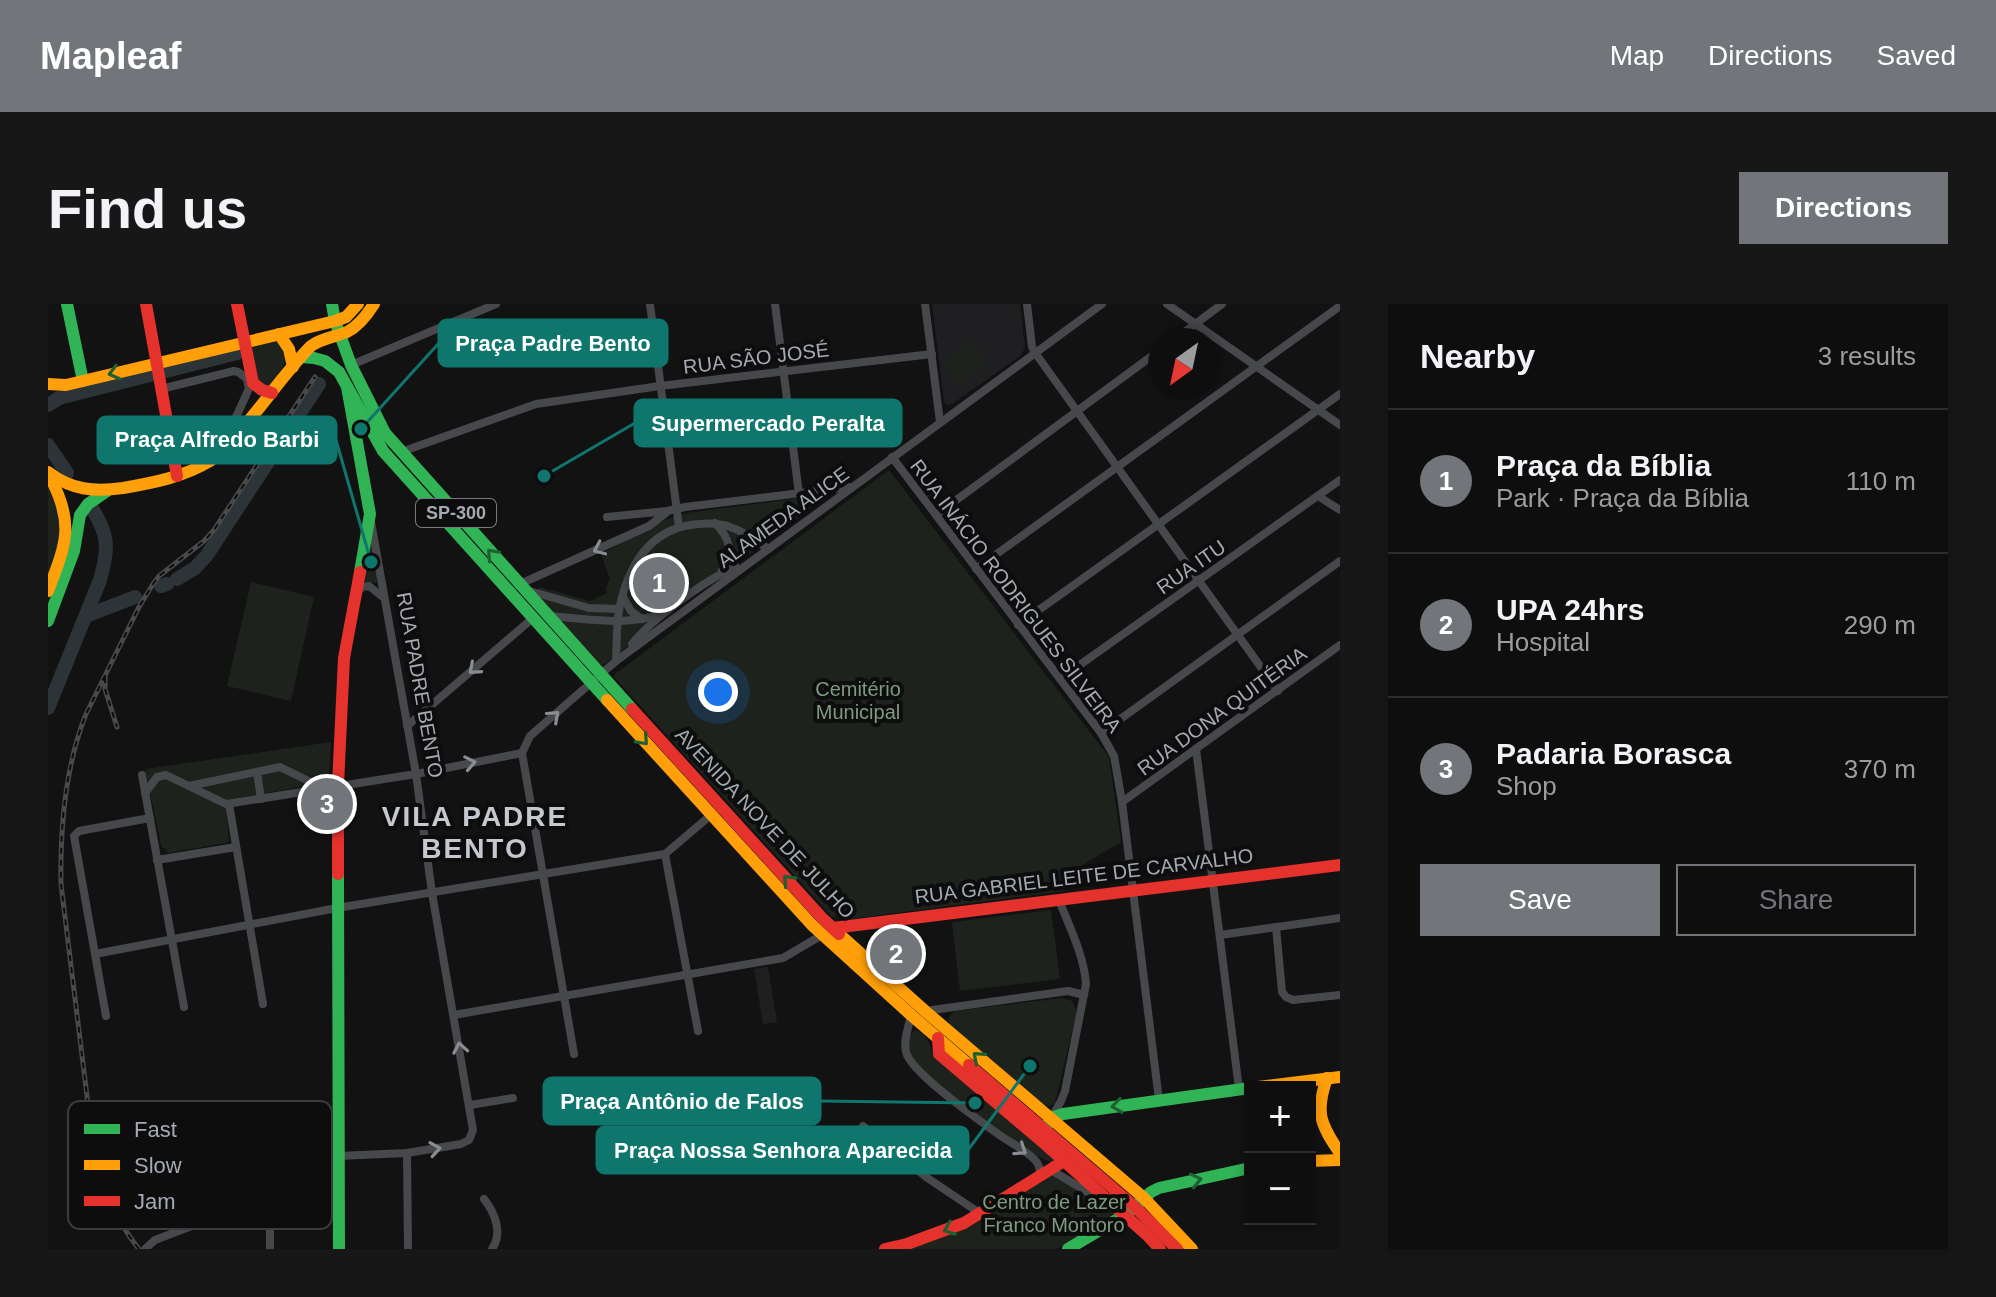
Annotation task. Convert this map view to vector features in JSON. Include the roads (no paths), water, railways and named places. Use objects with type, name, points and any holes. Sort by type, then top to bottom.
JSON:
[{"type":"main road","points":[[67,304],[83,381]]},
{"type":"main road","points":[[146,304],[177,476]]},
{"type":"main road","points":[[237,304],[250,381],[272,393]]},
{"type":"main road","points":[[332,304],[337,327]]},
{"type":"main road","points":[[48,473],[73,489],[110,490],[177,476],[205,463],[220,453],[310,347],[337,327],[358,304]]},
{"type":"main road","points":[[48,392],[83,381],[159,375],[245,342],[279,334],[337,327],[351,330],[374,304]]},
{"type":"main road","name":"SP-300","points":[[337,327],[351,365],[385,433],[519,590],[533,618],[596,678]]},
{"type":"main road","points":[[279,334],[297,362]]},
{"type":"main road","name":"SP-300","points":[[297,362],[315,357],[327,361],[340,372],[383,451],[519,590]]},
{"type":"main road","points":[[48,384],[66,385]]},
{"type":"main road","name":"RUA PADRE BENTO","points":[[347,384],[370,514]]},
{"type":"main road","points":[[359,457],[383,451],[401,452]]},
{"type":"main road","points":[[48,473],[63,502],[67,525],[62,555],[48,591]]},
{"type":"main road","points":[[48,621],[74,551],[81,512],[92,500],[110,490]]},
{"type":"main road","points":[[339,1249],[338,785],[344,658],[370,514]]},
{"type":"main road","points":[[519,590],[536,614],[547,616]]},
{"type":"main road","name":"SP-300","points":[[547,616],[596,678]]},
{"type":"main road","name":"AVENIDA NOVE DE JULHO","points":[[596,678],[711,815],[798,909],[829,933],[846,940],[925,1011],[1045,1129]]},
{"type":"main road","name":"AVENIDA NOVE DE JULHO","points":[[596,678],[827,931],[911,1015],[1134,1207],[1177,1249]]},
{"type":"main road","name":"RUA GABRIEL LEITE DE CARVALHO","points":[[827,931],[1340,865]]},
{"type":"main road","points":[[1303,1081],[1333,1077]]},
{"type":"main road","points":[[1333,1077],[1320,1096],[1318,1113],[1328,1137],[1340,1153]]},
{"type":"main road","points":[[1160,1249],[1134,1207],[1064,1161],[1045,1129],[1063,1114],[1244,1089]]},
{"type":"main road","points":[[1316,1161],[1340,1160]]},
{"type":"main road","points":[[885,1249],[964,1223],[1064,1161]]},
{"type":"main road","points":[[1068,1249],[1159,1188],[1244,1169]]},
{"type":"main road","name":"AVENIDA NOVE DE JULHO","points":[[1134,1207],[1192,1249]]},
{"type":"street","points":[[351,365],[496,304]]},
{"type":"street","points":[[650,304],[672,510],[679,527]]},
{"type":"street","points":[[775,304],[799,494]]},
{"type":"street","points":[[925,304],[940,422]]},
{"type":"street","points":[[1027,304],[1032,347],[1036,354],[1278,691]]},
{"type":"street","name":"ALAMEDA ALICE","points":[[522,753],[530,736],[625,654],[1102,304]]},
{"type":"street","points":[[1167,304],[1340,425]]},
{"type":"street","points":[[1190,328],[1222,304]]},
{"type":"street","points":[[976,569],[1340,306]]},
{"type":"street","name":"RUA SÃO JOSÉ","points":[[401,452],[528,406],[660,386],[932,354]]},
{"type":"street","points":[[936,515],[1148,359]]},
{"type":"street","points":[[159,375],[238,372],[250,381],[220,453]]},
{"type":"street","points":[[1018,625],[1340,394]]},
{"type":"street","name":"RUA INÁCIO RODRIGUES SILVEIRA","points":[[892,457],[1101,733],[1114,756],[1159,1100]]},
{"type":"street","name":"RUA ITU","points":[[1060,679],[1340,480]]},
{"type":"street","points":[[607,517],[851,487]]},
{"type":"street","points":[[1318,496],[1340,510]]},
{"type":"street","points":[[519,590],[649,526],[672,510]]},
{"type":"street","name":"RUA PADRE BENTO","points":[[370,514],[473,1125],[469,1140],[461,1144],[407,1153]]},
{"type":"street","points":[[616,661],[619,609],[629,575],[640,556],[659,536],[679,527],[714,522],[738,530],[767,548]]},
{"type":"street","points":[[714,522],[730,548],[728,562],[719,574]]},
{"type":"street","points":[[1101,733],[1340,561]]},
{"type":"street","points":[[625,654],[644,630],[668,611],[719,574],[744,565]]},
{"type":"street","points":[[356,594],[362,587],[369,586],[385,598]]},
{"type":"street","points":[[519,590],[589,608],[619,609]]},
{"type":"street","points":[[622,596],[631,611],[642,619]]},
{"type":"street","points":[[567,617],[572,604]]},
{"type":"street","points":[[547,616],[618,621],[642,619],[668,611]]},
{"type":"street","points":[[407,726],[533,618]]},
{"type":"street","name":"RUA DONA QUITÉRIA","points":[[1122,802],[1340,645]]},
{"type":"street","points":[[1196,749],[1244,1089]]},
{"type":"street","points":[[145,793],[154,780],[166,775],[229,804],[416,774],[522,753],[574,1054]]},
{"type":"street","points":[[189,786],[280,767],[322,788]]},
{"type":"street","points":[[257,772],[261,799]]},
{"type":"street","points":[[142,775],[184,1007]]},
{"type":"street","points":[[229,804],[263,1004]]},
{"type":"street","points":[[95,954],[337,908],[665,854],[711,815]]},
{"type":"street","points":[[106,1016],[75,834],[150,818]]},
{"type":"street","points":[[157,860],[236,847]]},
{"type":"street","points":[[665,854],[698,1031]]},
{"type":"street","points":[[1045,1129],[1065,1091],[1086,974],[1059,900]]},
{"type":"street","points":[[1220,935],[1340,918]]},
{"type":"street","points":[[1276,927],[1282,992],[1286,997],[1293,1000],[1340,995]]},
{"type":"street","points":[[454,1015],[783,958],[827,931]]},
{"type":"street","points":[[925,1011],[1068,991],[1084,995]]},
{"type":"street","points":[[911,1015],[906,1052],[918,1070],[998,1134],[1035,1159],[1046,1173],[1134,1207]]},
{"type":"street","points":[[470,1105],[513,1098]]},
{"type":"street","points":[[863,1126],[926,1177],[981,1214]]},
{"type":"street","points":[[338,1156],[407,1153],[408,1249]]},
{"type":"street","points":[[332,1173],[339,1170]]},
{"type":"street","points":[[484,1199],[494,1214],[497,1232],[497,1241],[492,1249]]},
{"type":"street","points":[[145,1249],[155,1240],[184,1229]]},
{"type":"street","points":[[155,1240],[165,1249]]},
{"type":"waterway","points":[[48,405],[59,398],[237,353]]},
{"type":"waterway","points":[[177,579],[195,568],[207,555],[319,384]]},
{"type":"waterway","points":[[48,445],[67,473]]},
{"type":"waterway","points":[[48,708],[103,569],[106,542],[92,508]]},
{"type":"waterway","points":[[161,586],[167,584]]},
{"type":"waterway","points":[[86,616],[135,597]]},
{"type":"railway","points":[[88,1101],[61,884],[63,819],[79,734],[86,714],[153,584],[214,530],[315,377]]},
{"type":"railway","points":[[105,677],[105,689],[117,727]]},
{"type":"railway","points":[[125,1229],[139,1249]]},
{"type":"place","name":"Praça Padre Bento","points":[[361,429]]},
{"type":"place","name":"Supermercado Peralta","points":[[544,476]]},
{"type":"place","name":"Praça Alfredo Barbi","points":[[371,562]]},
{"type":"place","name":"Praça da Bíblia","points":[[659,583]]},
{"type":"place","name":"Padaria Borasca","points":[[327,804]]},
{"type":"place","name":"UPA 24hrs","points":[[896,954]]},
{"type":"place","name":"Praça Nossa Senhora Aparecida","points":[[1030,1066]]},
{"type":"place","name":"Praça Antônio de Falos","points":[[975,1103]]},
{"type":"district","name":"VILA PADRE BENTO","points":[[475,832]]},
{"type":"park label","name":"Cemitério Municipal","points":[[858,700]]},
{"type":"park label","name":"Centro de Lazer Franco Montoro","points":[[1054,1214]]}]
